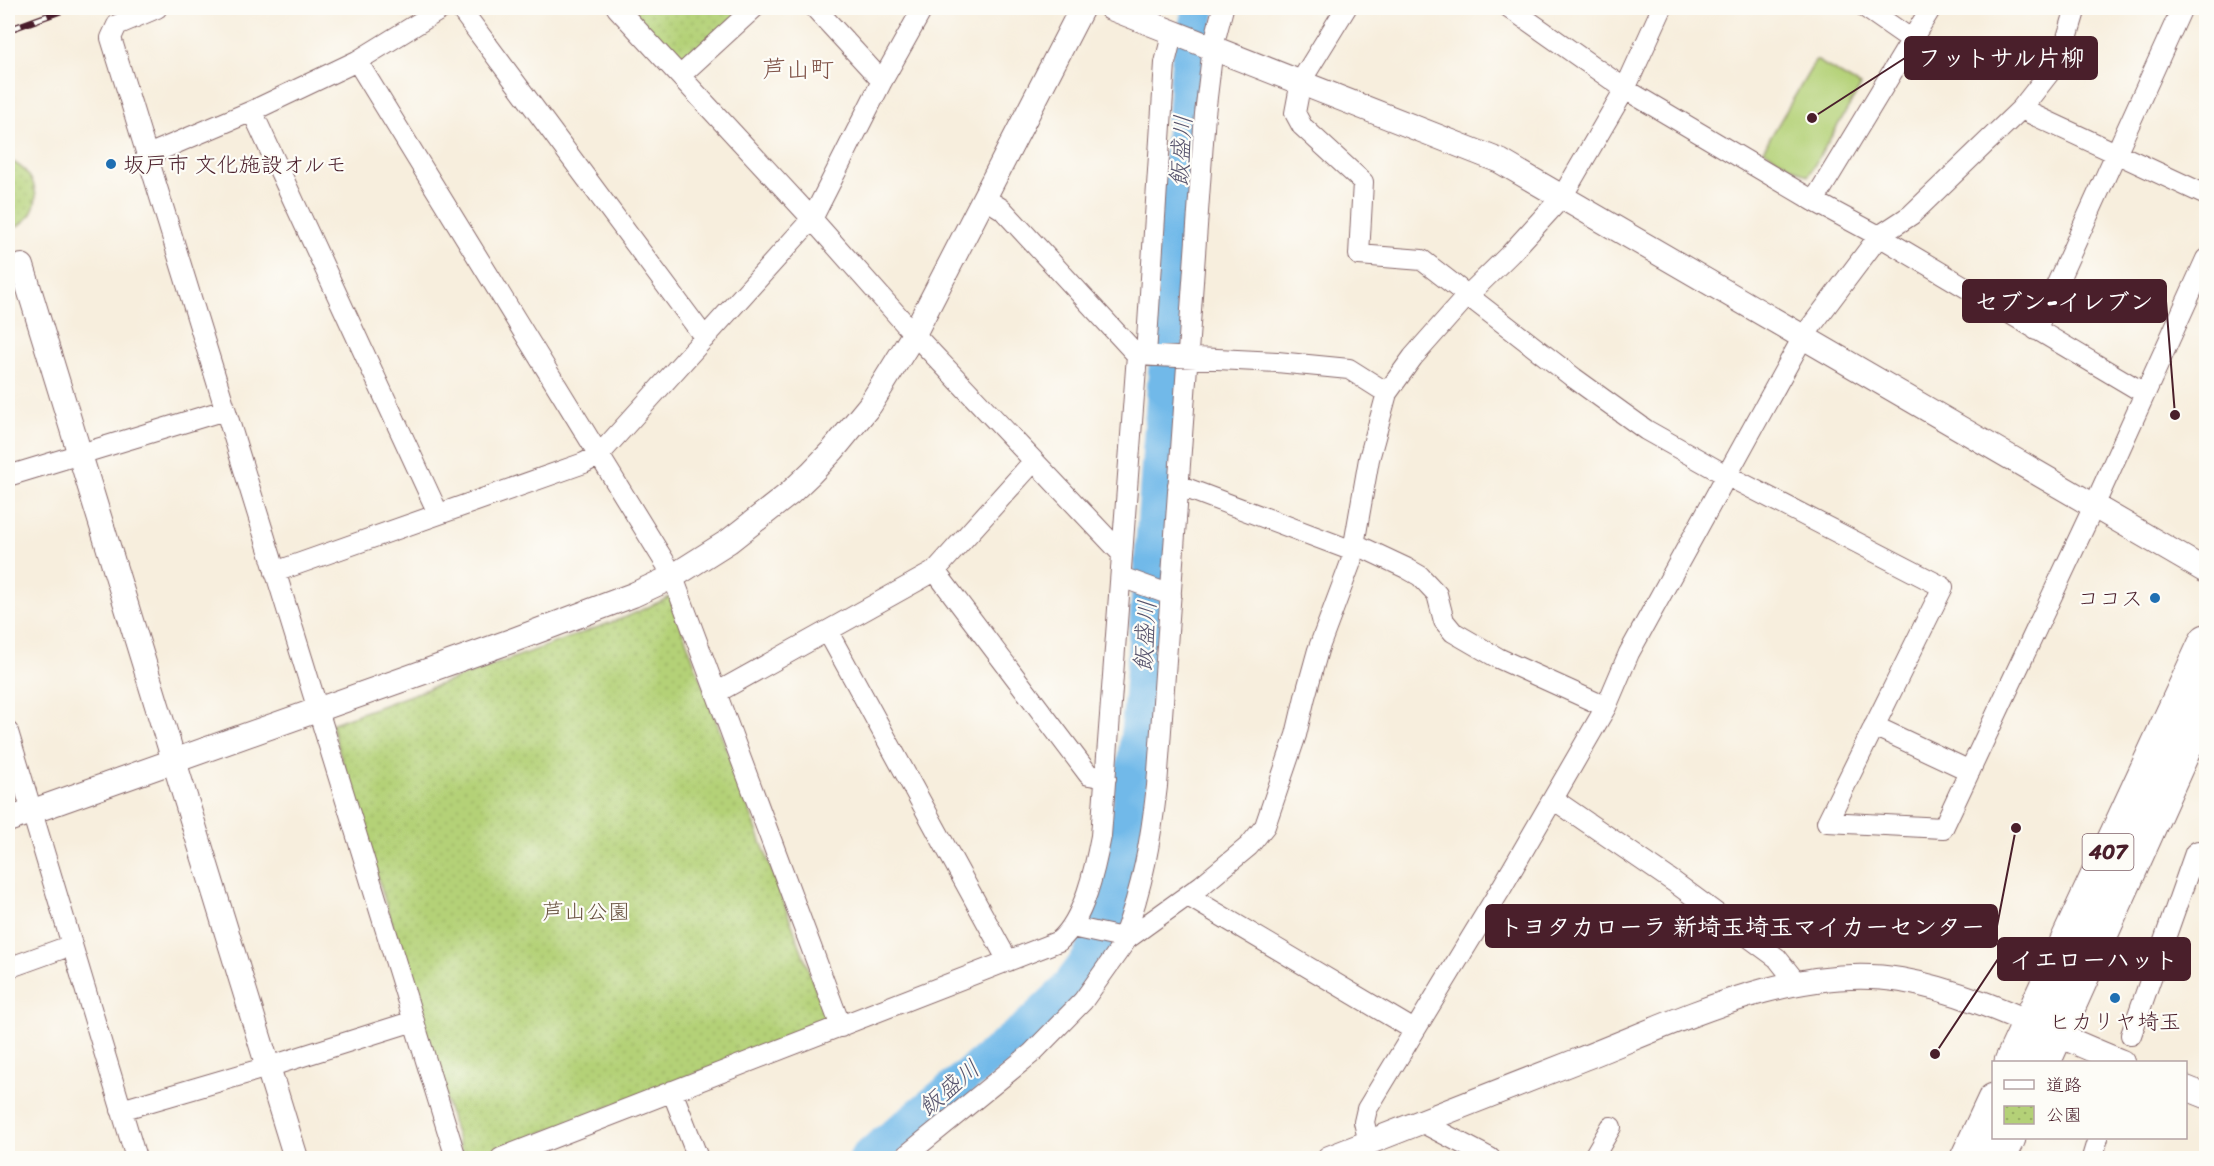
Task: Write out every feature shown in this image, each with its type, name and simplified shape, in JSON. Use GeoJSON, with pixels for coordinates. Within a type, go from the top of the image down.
{"type":"FeatureCollection","features":[{"type":"Feature","properties":{"kind":"highway","name":"407"},"geometry":{"type":"LineString","coordinates":[[2043,1040],[2206,641]]}},
{"type":"Feature","properties":{"kind":"highway","name":"407"},"geometry":{"type":"LineString","coordinates":[[2012,1061],[2043,1040],[2206,701]]}},
{"type":"Feature","properties":{"kind":"highway"},"geometry":{"type":"LineString","coordinates":[[1967,1158],[1992,1104]]}},
{"type":"Feature","properties":{"kind":"highway"},"geometry":{"type":"LineString","coordinates":[[1999,1158],[2008,1139]]}},
{"type":"Feature","properties":{"kind":"street"},"geometry":{"type":"LineString","coordinates":[[157,8],[117,25],[111,38],[456,1158]]}},
{"type":"Feature","properties":{"kind":"street"},"geometry":{"type":"LineString","coordinates":[[148,155],[252,111],[357,61],[443,8]]}},
{"type":"Feature","properties":{"kind":"street"},"geometry":{"type":"LineString","coordinates":[[460,8],[705,338]]}},
{"type":"Feature","properties":{"kind":"street"},"geometry":{"type":"LineString","coordinates":[[617,8],[812,219],[914,334],[1122,554]]}},
{"type":"Feature","properties":{"kind":"street"},"geometry":{"type":"LineString","coordinates":[[680,76],[753,8]]}},
{"type":"Feature","properties":{"kind":"street"},"geometry":{"type":"LineString","coordinates":[[815,8],[882,81]]}},
{"type":"Feature","properties":{"kind":"street"},"geometry":{"type":"LineString","coordinates":[[275,572],[584,463],[599,455],[812,219],[882,81],[923,8]]}},
{"type":"Feature","properties":{"kind":"street"},"geometry":{"type":"LineString","coordinates":[[8,820],[594,610],[672,577],[729,541],[811,473],[870,405],[914,334],[1082,8]]}},
{"type":"Feature","properties":{"kind":"street"},"geometry":{"type":"LineString","coordinates":[[1111,8],[1500,161],[2206,571]]}},
{"type":"Feature","properties":{"kind":"street"},"geometry":{"type":"LineString","coordinates":[[903,1158],[1032,1053],[1083,1001],[1123,937],[1135,909],[1146,866],[1152,829],[1178,485],[1185,357],[1210,46],[1222,8]]}},
{"type":"Feature","properties":{"kind":"street"},"geometry":{"type":"LineString","coordinates":[[1346,8],[1300,81],[1295,113],[1302,126],[1363,182],[1359,255],[1422,260],[1574,378],[1646,430],[1726,475],[1943,586],[1827,822],[1943,828],[2094,506],[2206,259]]}},
{"type":"Feature","properties":{"kind":"street"},"geometry":{"type":"LineString","coordinates":[[1510,8],[1625,89],[2144,393]]}},
{"type":"Feature","properties":{"kind":"street"},"geometry":{"type":"LineString","coordinates":[[1072,927],[1123,937],[1188,896],[1249,846],[1264,826],[1296,735],[1318,650],[1354,547],[1369,459],[1387,393],[1413,357],[1467,296],[1562,197],[1625,89],[1662,8]]}},
{"type":"Feature","properties":{"kind":"street"},"geometry":{"type":"LineString","coordinates":[[1866,8],[1912,40]]}},
{"type":"Feature","properties":{"kind":"street"},"geometry":{"type":"LineString","coordinates":[[1814,201],[1931,8]]}},
{"type":"Feature","properties":{"kind":"street"},"geometry":{"type":"LineString","coordinates":[[1369,1143],[1364,1122],[1367,1109],[1502,887],[1606,707],[1629,653],[1803,337],[1879,236],[1911,215],[2021,109],[2061,58],[2076,8]]}},
{"type":"Feature","properties":{"kind":"street"},"geometry":{"type":"LineString","coordinates":[[2036,330],[2182,8]]}},
{"type":"Feature","properties":{"kind":"street"},"geometry":{"type":"LineString","coordinates":[[501,1158],[1059,941],[1072,927],[1093,878],[1101,837],[1127,580],[1122,554],[1144,355],[1166,63],[1175,32]]}},
{"type":"Feature","properties":{"kind":"street"},"geometry":{"type":"LineString","coordinates":[[357,61],[672,577],[841,1027]]}},
{"type":"Feature","properties":{"kind":"street"},"geometry":{"type":"LineString","coordinates":[[2021,109],[2206,195]]}},
{"type":"Feature","properties":{"kind":"street"},"geometry":{"type":"LineString","coordinates":[[252,111],[438,513]]}},
{"type":"Feature","properties":{"kind":"street"},"geometry":{"type":"LineString","coordinates":[[984,198],[1002,209],[1144,355],[1349,369],[1387,393]]}},
{"type":"Feature","properties":{"kind":"street"},"geometry":{"type":"LineString","coordinates":[[22,266],[296,1158]]}},
{"type":"Feature","properties":{"kind":"street"},"geometry":{"type":"LineString","coordinates":[[8,477],[225,410]]}},
{"type":"Feature","properties":{"kind":"street"},"geometry":{"type":"LineString","coordinates":[[716,693],[935,571],[1033,462]]}},
{"type":"Feature","properties":{"kind":"street"},"geometry":{"type":"LineString","coordinates":[[1178,485],[1354,547],[1406,568],[1420,576],[1437,594],[1444,621],[1453,632],[1498,658],[1606,707]]}},
{"type":"Feature","properties":{"kind":"street"},"geometry":{"type":"LineString","coordinates":[[935,571],[1089,775],[1106,778]]}},
{"type":"Feature","properties":{"kind":"street"},"geometry":{"type":"LineString","coordinates":[[1127,580],[1168,594]]}},
{"type":"Feature","properties":{"kind":"street"},"geometry":{"type":"LineString","coordinates":[[828,632],[1008,961]]}},
{"type":"Feature","properties":{"kind":"street"},"geometry":{"type":"LineString","coordinates":[[1874,726],[1970,771]]}},
{"type":"Feature","properties":{"kind":"street"},"geometry":{"type":"LineString","coordinates":[[8,732],[136,1158]]}},
{"type":"Feature","properties":{"kind":"street"},"geometry":{"type":"LineString","coordinates":[[1553,800],[1674,882],[1778,958],[1796,982]]}},
{"type":"Feature","properties":{"kind":"street"},"geometry":{"type":"LineString","coordinates":[[2131,1035],[2195,853],[2198,851],[2206,854]]}},
{"type":"Feature","properties":{"kind":"street"},"geometry":{"type":"LineString","coordinates":[[1188,896],[1414,1030]]}},
{"type":"Feature","properties":{"kind":"street"},"geometry":{"type":"LineString","coordinates":[[8,968],[72,945]]}},
{"type":"Feature","properties":{"kind":"street"},"geometry":{"type":"LineString","coordinates":[[1329,1158],[1713,1007],[1796,982],[1830,977],[1855,976],[1900,980],[1946,991],[2043,1040],[2118,1061]]}},
{"type":"Feature","properties":{"kind":"street"},"geometry":{"type":"LineString","coordinates":[[121,1110],[414,1021]]}},
{"type":"Feature","properties":{"kind":"street"},"geometry":{"type":"LineString","coordinates":[[2187,1088],[2206,1096]]}},
{"type":"Feature","properties":{"kind":"street"},"geometry":{"type":"LineString","coordinates":[[672,1092],[698,1158]]}},
{"type":"Feature","properties":{"kind":"street"},"geometry":{"type":"LineString","coordinates":[[1421,1122],[1490,1158]]}},
{"type":"Feature","properties":{"kind":"street"},"geometry":{"type":"LineString","coordinates":[[1593,1158],[1611,1127]]}},
{"type":"Feature","properties":{"kind":"street"},"geometry":{"type":"LineString","coordinates":[[926,1158],[930,1137]]}},
{"type":"Feature","properties":{"kind":"street"},"geometry":{"type":"LineString","coordinates":[[2092,1158],[2097,1139]]}},
{"type":"Feature","properties":{"kind":"green space"},"geometry":{"type":"Polygon","coordinates":[[[628,8],[749,8],[690,62],[678,63],[628,8]]]}},
{"type":"Feature","properties":{"kind":"green space"},"geometry":{"type":"Polygon","coordinates":[[[1816,60],[1861,86],[1808,176],[1763,150],[1816,60]]]}},
{"type":"Feature","properties":{"kind":"green space"},"geometry":{"type":"Polygon","coordinates":[[[8,160],[20,166],[28,175],[34,185],[36,196],[29,216],[21,224],[8,230],[8,160]]]}},
{"type":"Feature","properties":{"kind":"green space","name":"芦山公園"},"geometry":{"type":"Polygon","coordinates":[[[670,597],[826,1016],[823,1024],[476,1158],[463,1157],[331,724],[626,617],[670,597]]]}},
{"type":"Feature","properties":{"kind":"waterway","name":"飯盛川"},"geometry":{"type":"LineString","coordinates":[[866,1158],[1027,1027],[1065,991],[1088,960],[1114,907],[1122,869],[1140,709],[1188,63],[1199,8]]}},
{"type":"Feature","properties":{"kind":"railway"},"geometry":{"type":"LineString","coordinates":[[8,30],[69,8]]}},
{"type":"Feature","properties":{"kind":"place","name":"フットサル片柳"},"geometry":{"type":"Point","coordinates":[1812,118]}},
{"type":"Feature","properties":{"kind":"place","name":"坂戸市 文化施設オルモ"},"geometry":{"type":"Point","coordinates":[111,164]}},
{"type":"Feature","properties":{"kind":"place","name":"セブン-イレブン"},"geometry":{"type":"Point","coordinates":[2175,415]}},
{"type":"Feature","properties":{"kind":"place","name":"ココス"},"geometry":{"type":"Point","coordinates":[2155,598]}},
{"type":"Feature","properties":{"kind":"place","name":"トヨタカローラ 新埼玉埼玉マイカーセンター"},"geometry":{"type":"Point","coordinates":[2016,828]}},
{"type":"Feature","properties":{"kind":"place","name":"ヒカリヤ埼玉"},"geometry":{"type":"Point","coordinates":[2115,998]}},
{"type":"Feature","properties":{"kind":"place","name":"イエローハット"},"geometry":{"type":"Point","coordinates":[1935,1054]}},
{"type":"Feature","properties":{"kind":"district","name":"芦山町"},"geometry":{"type":"Point","coordinates":[798,69]}}]}
